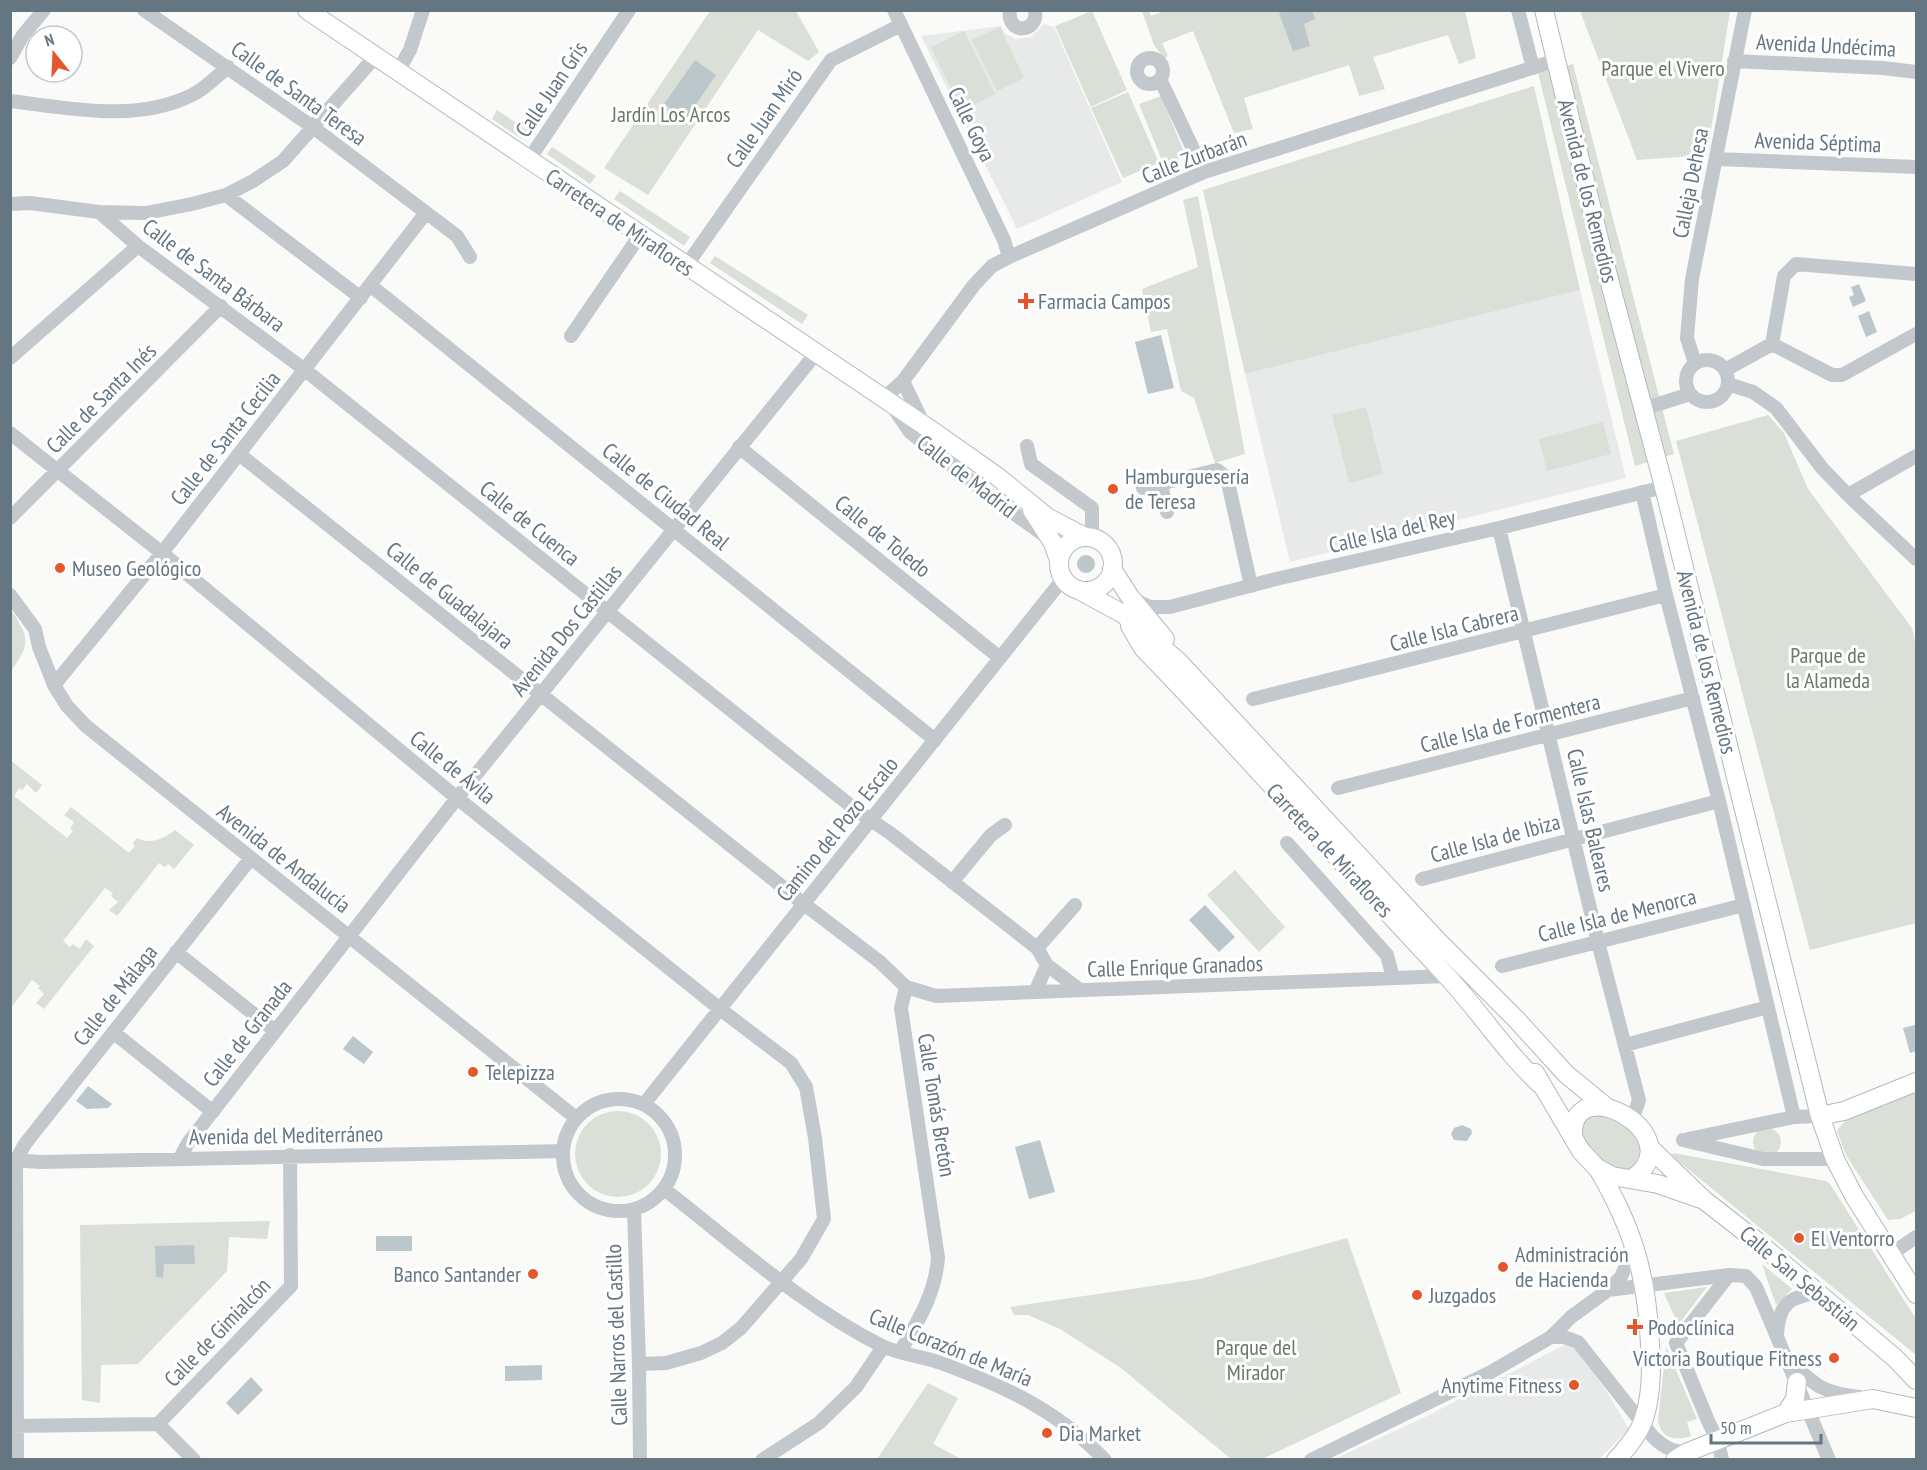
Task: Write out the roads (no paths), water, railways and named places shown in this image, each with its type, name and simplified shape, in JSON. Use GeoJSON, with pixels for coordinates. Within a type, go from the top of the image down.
{"type":"FeatureCollection","features":[{"type":"Feature","properties":{"kind":"main road","name":"Carretera de Miraflores"},"geometry":{"type":"LineString","coordinates":[[307,10],[371,63],[398,71],[528,161],[929,429]]}},
{"type":"Feature","properties":{"kind":"main road","name":"Avenida de los Remedios"},"geometry":{"type":"LineString","coordinates":[[1544,10],[1605,264],[1664,486],[1820,1116],[1835,1159],[1854,1196],[1917,1294]]}},
{"type":"Feature","properties":{"kind":"main road","name":"Calle de Madrid"},"geometry":{"type":"LineString","coordinates":[[929,429],[998,477],[1047,517],[1088,537]]}},
{"type":"Feature","properties":{"kind":"main road","name":"Calle de Madrid"},"geometry":{"type":"LineString","coordinates":[[1029,503],[1056,551]]}},
{"type":"Feature","properties":{"kind":"main road"},"geometry":{"type":"LineString","coordinates":[[1088,537],[1100,541],[1110,553],[1112,569],[1110,577],[1097,589],[1079,590],[1063,579],[1056,551],[1061,553],[1071,542],[1088,537]]}},
{"type":"Feature","properties":{"kind":"main road","name":"Carretera de Miraflores"},"geometry":{"type":"LineString","coordinates":[[1112,569],[1130,597],[1161,634],[1178,661]]}},
{"type":"Feature","properties":{"kind":"main road","name":"Carretera de Miraflores"},"geometry":{"type":"LineString","coordinates":[[1079,590],[1123,614],[1178,661],[1437,940],[1515,1018],[1566,1074],[1605,1106]]}},
{"type":"Feature","properties":{"kind":"main road","name":"Carretera de Miraflores"},"geometry":{"type":"LineString","coordinates":[[1123,614],[1143,648],[1447,976],[1521,1066],[1540,1083]]}},
{"type":"Feature","properties":{"kind":"main road","name":"Carretera de Miraflores"},"geometry":{"type":"LineString","coordinates":[[1437,940],[1513,1034],[1573,1136]]}},
{"type":"Feature","properties":{"kind":"main road"},"geometry":{"type":"LineString","coordinates":[[1820,1116],[1844,1111],[1917,1082]]}},
{"type":"Feature","properties":{"kind":"main road"},"geometry":{"type":"LineString","coordinates":[[1597,1168],[1612,1176],[1632,1179],[1643,1171],[1649,1160],[1649,1147],[1644,1135],[1632,1121],[1618,1111],[1605,1106],[1593,1107],[1580,1112],[1574,1118],[1573,1136],[1614,1196],[1631,1237],[1645,1284],[1652,1370],[1642,1424],[1634,1440],[1616,1460]]}},
{"type":"Feature","properties":{"kind":"main road","name":"Calle San Sebastián"},"geometry":{"type":"LineString","coordinates":[[1649,1147],[1704,1200],[1754,1239],[1895,1358],[1917,1380]]}},
{"type":"Feature","properties":{"kind":"main road","name":"Calle San Sebastián"},"geometry":{"type":"LineString","coordinates":[[1632,1179],[1658,1184],[1704,1200]]}},
{"type":"Feature","properties":{"kind":"main road","name":"Calle San Sebastián"},"geometry":{"type":"LineString","coordinates":[[1895,1358],[1917,1365]]}},
{"type":"Feature","properties":{"kind":"main road"},"geometry":{"type":"LineString","coordinates":[[1786,1413],[1796,1399],[1797,1382]]}},
{"type":"Feature","properties":{"kind":"main road"},"geometry":{"type":"LineString","coordinates":[[1682,1456],[1786,1413],[1905,1397],[1917,1393]]}},
{"type":"Feature","properties":{"kind":"main road"},"geometry":{"type":"LineString","coordinates":[[1876,1400],[1917,1408]]}},
{"type":"Feature","properties":{"kind":"street"},"geometry":{"type":"LineString","coordinates":[[10,58],[16,33],[44,10]]}},
{"type":"Feature","properties":{"kind":"street","name":"Calle de Santa Teresa"},"geometry":{"type":"LineString","coordinates":[[144,10],[314,128],[457,236],[470,257]]}},
{"type":"Feature","properties":{"kind":"street"},"geometry":{"type":"LineString","coordinates":[[398,71],[410,50],[423,10]]}},
{"type":"Feature","properties":{"kind":"street","name":"Calle Juan Gris"},"geometry":{"type":"LineString","coordinates":[[528,161],[629,10]]}},
{"type":"Feature","properties":{"kind":"street","name":"Calle Goya"},"geometry":{"type":"LineString","coordinates":[[894,10],[1010,256]]}},
{"type":"Feature","properties":{"kind":"street"},"geometry":{"type":"LineString","coordinates":[[1010,10],[1009,16],[1012,24],[1024,28],[1035,21],[1035,10]]}},
{"type":"Feature","properties":{"kind":"street"},"geometry":{"type":"LineString","coordinates":[[1518,10],[1533,68]]}},
{"type":"Feature","properties":{"kind":"street","name":"Calleja Dehesa"},"geometry":{"type":"LineString","coordinates":[[1695,363],[1687,338],[1692,279],[1745,10]]}},
{"type":"Feature","properties":{"kind":"street","name":"Calle Juan Miró"},"geometry":{"type":"LineString","coordinates":[[686,266],[831,60],[901,25]]}},
{"type":"Feature","properties":{"kind":"street","name":"Calle Zurbarán"},"geometry":{"type":"LineString","coordinates":[[887,400],[974,285],[992,266],[1010,256],[1204,172],[1380,114],[1557,60]]}},
{"type":"Feature","properties":{"kind":"street","name":"Avenida Undécima"},"geometry":{"type":"LineString","coordinates":[[1734,61],[1883,68],[1917,72]]}},
{"type":"Feature","properties":{"kind":"street"},"geometry":{"type":"LineString","coordinates":[[10,204],[30,203],[99,212],[146,213],[226,195],[283,161],[371,63]]}},
{"type":"Feature","properties":{"kind":"street"},"geometry":{"type":"LineString","coordinates":[[10,101],[97,111],[151,109],[193,95],[228,67]]}},
{"type":"Feature","properties":{"kind":"street"},"geometry":{"type":"LineString","coordinates":[[1160,79],[1204,172]]}},
{"type":"Feature","properties":{"kind":"street","name":"Avenida Séptima"},"geometry":{"type":"LineString","coordinates":[[1717,159],[1917,167]]}},
{"type":"Feature","properties":{"kind":"street"},"geometry":{"type":"LineString","coordinates":[[226,195],[361,298]]}},
{"type":"Feature","properties":{"kind":"street","name":"Calle de Santa Bárbara"},"geometry":{"type":"LineString","coordinates":[[99,212],[138,246],[305,370]]}},
{"type":"Feature","properties":{"kind":"street","name":"Calle de Santa Cecilia"},"geometry":{"type":"LineString","coordinates":[[54,685],[162,553],[425,214]]}},
{"type":"Feature","properties":{"kind":"street"},"geometry":{"type":"LineString","coordinates":[[571,336],[639,235]]}},
{"type":"Feature","properties":{"kind":"street"},"geometry":{"type":"LineString","coordinates":[[10,358],[138,246]]}},
{"type":"Feature","properties":{"kind":"street"},"geometry":{"type":"LineString","coordinates":[[1772,344],[1784,276],[1796,264],[1917,274]]}},
{"type":"Feature","properties":{"kind":"street","name":"Calle de Ciudad Real"},"geometry":{"type":"LineString","coordinates":[[370,285],[935,740]]}},
{"type":"Feature","properties":{"kind":"street","name":"Calle de Santa Inés"},"geometry":{"type":"LineString","coordinates":[[10,518],[221,306]]}},
{"type":"Feature","properties":{"kind":"street"},"geometry":{"type":"LineString","coordinates":[[1772,344],[1832,375],[1842,375],[1917,334]]}},
{"type":"Feature","properties":{"kind":"street"},"geometry":{"type":"LineString","coordinates":[[1725,370],[1772,344]]}},
{"type":"Feature","properties":{"kind":"street","name":"Avenida Dos Castillas"},"geometry":{"type":"LineString","coordinates":[[349,936],[457,798],[817,352]]}},
{"type":"Feature","properties":{"kind":"street"},"geometry":{"type":"LineString","coordinates":[[1711,360],[1725,370],[1728,384],[1724,393],[1716,400],[1707,402],[1697,400],[1690,394],[1685,383],[1687,372],[1695,363],[1711,360]]}},
{"type":"Feature","properties":{"kind":"street","name":"Calle de Cuenca"},"geometry":{"type":"LineString","coordinates":[[305,370],[871,820],[1037,948]]}},
{"type":"Feature","properties":{"kind":"street"},"geometry":{"type":"LineString","coordinates":[[903,381],[929,429]]}},
{"type":"Feature","properties":{"kind":"street"},"geometry":{"type":"LineString","coordinates":[[1728,384],[1753,392],[1776,408],[1822,468],[1917,559]]}},
{"type":"Feature","properties":{"kind":"street"},"geometry":{"type":"LineString","coordinates":[[1643,409],[1690,394]]}},
{"type":"Feature","properties":{"kind":"street","name":"Calle de Madrid"},"geometry":{"type":"LineString","coordinates":[[887,400],[910,432],[1056,551]]}},
{"type":"Feature","properties":{"kind":"street","name":"Calle de Ávila"},"geometry":{"type":"LineString","coordinates":[[10,433],[162,553],[457,798],[720,1009],[791,1063],[806,1087],[815,1138],[824,1219],[801,1259],[741,1328],[722,1343],[701,1353],[666,1363],[639,1364]]}},
{"type":"Feature","properties":{"kind":"street"},"geometry":{"type":"LineString","coordinates":[[1027,446],[1031,464],[1092,508],[1088,537]]}},
{"type":"Feature","properties":{"kind":"street","name":"Calle de Toledo"},"geometry":{"type":"LineString","coordinates":[[739,447],[1000,658]]}},
{"type":"Feature","properties":{"kind":"street","name":"Calle de Guadalajara"},"geometry":{"type":"LineString","coordinates":[[239,454],[804,904]]}},
{"type":"Feature","properties":{"kind":"street"},"geometry":{"type":"LineString","coordinates":[[1848,495],[1917,456]]}},
{"type":"Feature","properties":{"kind":"street"},"geometry":{"type":"LineString","coordinates":[[1143,488],[1217,471],[1224,474],[1227,478],[1251,586]]}},
{"type":"Feature","properties":{"kind":"street"},"geometry":{"type":"LineString","coordinates":[[1161,484],[1167,512]]}},
{"type":"Feature","properties":{"kind":"street","name":"Calle Isla del Rey"},"geometry":{"type":"LineString","coordinates":[[1130,597],[1150,607],[1170,607],[1664,486]]}},
{"type":"Feature","properties":{"kind":"street","name":"Avenida de los Remedios"},"geometry":{"type":"LineString","coordinates":[[1642,492],[1794,1117]]}},
{"type":"Feature","properties":{"kind":"street","name":"Calle Islas Baleares"},"geometry":{"type":"LineString","coordinates":[[1499,528],[1638,1100],[1632,1121]]}},
{"type":"Feature","properties":{"kind":"street","name":"Camino del Pozo Escalo"},"geometry":{"type":"LineString","coordinates":[[644,1104],[1063,579]]}},
{"type":"Feature","properties":{"kind":"street","name":"Avenida de Andalucía"},"geometry":{"type":"LineString","coordinates":[[10,595],[34,629],[54,685],[67,706],[86,726],[576,1118]]}},
{"type":"Feature","properties":{"kind":"street","name":"Calle Isla Cabrera"},"geometry":{"type":"LineString","coordinates":[[1253,699],[1666,596]]}},
{"type":"Feature","properties":{"kind":"street","name":"Calle Isla de Formentera"},"geometry":{"type":"LineString","coordinates":[[1338,788],[1692,698]]}},
{"type":"Feature","properties":{"kind":"street","name":"Calle Isla de Ibiza"},"geometry":{"type":"LineString","coordinates":[[1422,879],[1719,801]]}},
{"type":"Feature","properties":{"kind":"street"},"geometry":{"type":"LineString","coordinates":[[952,882],[991,834],[1005,825]]}},
{"type":"Feature","properties":{"kind":"street"},"geometry":{"type":"LineString","coordinates":[[1287,843],[1387,955],[1394,978]]}},
{"type":"Feature","properties":{"kind":"street","name":"Calle de Málaga"},"geometry":{"type":"LineString","coordinates":[[13,1160],[251,858]]}},
{"type":"Feature","properties":{"kind":"street"},"geometry":{"type":"LineString","coordinates":[[804,904],[880,962],[906,987]]}},
{"type":"Feature","properties":{"kind":"street"},"geometry":{"type":"LineString","coordinates":[[1075,905],[1037,948],[1047,965],[1080,990]]}},
{"type":"Feature","properties":{"kind":"street","name":"Calle Isla de Menorca"},"geometry":{"type":"LineString","coordinates":[[1502,966],[1744,905]]}},
{"type":"Feature","properties":{"kind":"street","name":"Calle de Granada"},"geometry":{"type":"LineString","coordinates":[[180,1158],[188,1143],[349,936]]}},
{"type":"Feature","properties":{"kind":"street"},"geometry":{"type":"LineString","coordinates":[[176,952],[275,1031]]}},
{"type":"Feature","properties":{"kind":"street"},"geometry":{"type":"LineString","coordinates":[[1035,992],[1047,965]]}},
{"type":"Feature","properties":{"kind":"street","name":"Calle Enrique Granados"},"geometry":{"type":"LineString","coordinates":[[906,987],[936,996],[1447,976]]}},
{"type":"Feature","properties":{"kind":"street","name":"Calle Tomás Bretón"},"geometry":{"type":"LineString","coordinates":[[900,1352],[932,1292],[938,1258],[901,1008],[906,987]]}},
{"type":"Feature","properties":{"kind":"street"},"geometry":{"type":"LineString","coordinates":[[1625,1045],[1768,1007]]}},
{"type":"Feature","properties":{"kind":"street"},"geometry":{"type":"LineString","coordinates":[[112,1032],[213,1112]]}},
{"type":"Feature","properties":{"kind":"street"},"geometry":{"type":"LineString","coordinates":[[623,1099],[644,1104],[654,1110],[668,1127],[675,1148],[674,1170],[664,1189],[645,1205],[615,1211],[598,1207],[581,1196],[565,1171],[563,1151],[567,1133],[576,1118],[602,1101],[623,1099]]}},
{"type":"Feature","properties":{"kind":"street"},"geometry":{"type":"LineString","coordinates":[[1820,1116],[1794,1117],[1683,1140],[1764,1160],[1835,1159]]}},
{"type":"Feature","properties":{"kind":"street"},"geometry":{"type":"LineString","coordinates":[[1744,1127],[1739,1134],[1739,1142],[1741,1150],[1748,1156]]}},
{"type":"Feature","properties":{"kind":"street","name":"Avenida del Mediterráneo"},"geometry":{"type":"LineString","coordinates":[[13,1160],[41,1162],[563,1151]]}},
{"type":"Feature","properties":{"kind":"street","name":"Calle de Gimialcón"},"geometry":{"type":"LineString","coordinates":[[158,1424],[291,1286],[290,1155]]}},
{"type":"Feature","properties":{"kind":"street"},"geometry":{"type":"LineString","coordinates":[[13,1160],[14,1426],[17,1460]]}},
{"type":"Feature","properties":{"kind":"street","name":"Calle Corazón de María"},"geometry":{"type":"LineString","coordinates":[[664,1189],[781,1283],[830,1316],[883,1347],[930,1359],[979,1377],[1036,1404],[1082,1435],[1106,1460]]}},
{"type":"Feature","properties":{"kind":"street","name":"Calle Narros del Castillo"},"geometry":{"type":"LineString","coordinates":[[633,1209],[640,1460]]}},
{"type":"Feature","properties":{"kind":"street"},"geometry":{"type":"LineString","coordinates":[[1311,1460],[1491,1372],[1551,1337],[1621,1277],[1629,1259],[1631,1237]]}},
{"type":"Feature","properties":{"kind":"street"},"geometry":{"type":"LineString","coordinates":[[1891,1254],[1917,1238]]}},
{"type":"Feature","properties":{"kind":"street"},"geometry":{"type":"LineString","coordinates":[[1608,1290],[1729,1275],[1746,1276],[1756,1287],[1829,1460]]}},
{"type":"Feature","properties":{"kind":"street"},"geometry":{"type":"LineString","coordinates":[[1722,1460],[1718,1441],[1676,1343],[1729,1275]]}},
{"type":"Feature","properties":{"kind":"street"},"geometry":{"type":"LineString","coordinates":[[1777,1335],[1778,1319],[1782,1309],[1803,1295],[1818,1293]]}},
{"type":"Feature","properties":{"kind":"street"},"geometry":{"type":"LineString","coordinates":[[1570,1319],[1578,1342],[1642,1424],[1663,1447],[1682,1456]]}},
{"type":"Feature","properties":{"kind":"street"},"geometry":{"type":"LineString","coordinates":[[1551,1337],[1564,1337],[1578,1342]]}},
{"type":"Feature","properties":{"kind":"street"},"geometry":{"type":"LineString","coordinates":[[762,1460],[819,1423],[856,1387],[883,1347]]}},
{"type":"Feature","properties":{"kind":"street"},"geometry":{"type":"LineString","coordinates":[[1786,1356],[1812,1383],[1836,1394],[1876,1400]]}},
{"type":"Feature","properties":{"kind":"street"},"geometry":{"type":"LineString","coordinates":[[14,1426],[158,1424],[194,1460]]}},
{"type":"Feature","properties":{"kind":"place","name":"Farmacia Campos"},"geometry":{"type":"Point","coordinates":[1026,301]}},
{"type":"Feature","properties":{"kind":"place","name":"Hamburguesería de Teresa"},"geometry":{"type":"Point","coordinates":[1113,489]}},
{"type":"Feature","properties":{"kind":"place","name":"Museo Geológico"},"geometry":{"type":"Point","coordinates":[60,568]}},
{"type":"Feature","properties":{"kind":"place","name":"Telepizza"},"geometry":{"type":"Point","coordinates":[473,1072]}},
{"type":"Feature","properties":{"kind":"place","name":"El Ventorro"},"geometry":{"type":"Point","coordinates":[1799,1238]}},
{"type":"Feature","properties":{"kind":"place","name":"Administración de Hacienda"},"geometry":{"type":"Point","coordinates":[1503,1267]}},
{"type":"Feature","properties":{"kind":"place","name":"Banco Santander"},"geometry":{"type":"Point","coordinates":[533,1274]}},
{"type":"Feature","properties":{"kind":"place","name":"Juzgados"},"geometry":{"type":"Point","coordinates":[1417,1295]}},
{"type":"Feature","properties":{"kind":"place","name":"Podoclínica"},"geometry":{"type":"Point","coordinates":[1635,1327]}},
{"type":"Feature","properties":{"kind":"place","name":"Victoria Boutique Fitness"},"geometry":{"type":"Point","coordinates":[1834,1358]}},
{"type":"Feature","properties":{"kind":"place","name":"Anytime Fitness"},"geometry":{"type":"Point","coordinates":[1574,1385]}},
{"type":"Feature","properties":{"kind":"place","name":"Dia Market"},"geometry":{"type":"Point","coordinates":[1047,1433]}},
{"type":"Feature","properties":{"kind":"park label","name":"Parque el Vivero"},"geometry":{"type":"Point","coordinates":[1663,68]}},
{"type":"Feature","properties":{"kind":"park label","name":"Jardín Los Arcos"},"geometry":{"type":"Point","coordinates":[671,114]}},
{"type":"Feature","properties":{"kind":"park label","name":"Parque de la Alameda"},"geometry":{"type":"Point","coordinates":[1828,668]}},
{"type":"Feature","properties":{"kind":"park label","name":"Parque del Mirador"},"geometry":{"type":"Point","coordinates":[1256,1360]}}]}
